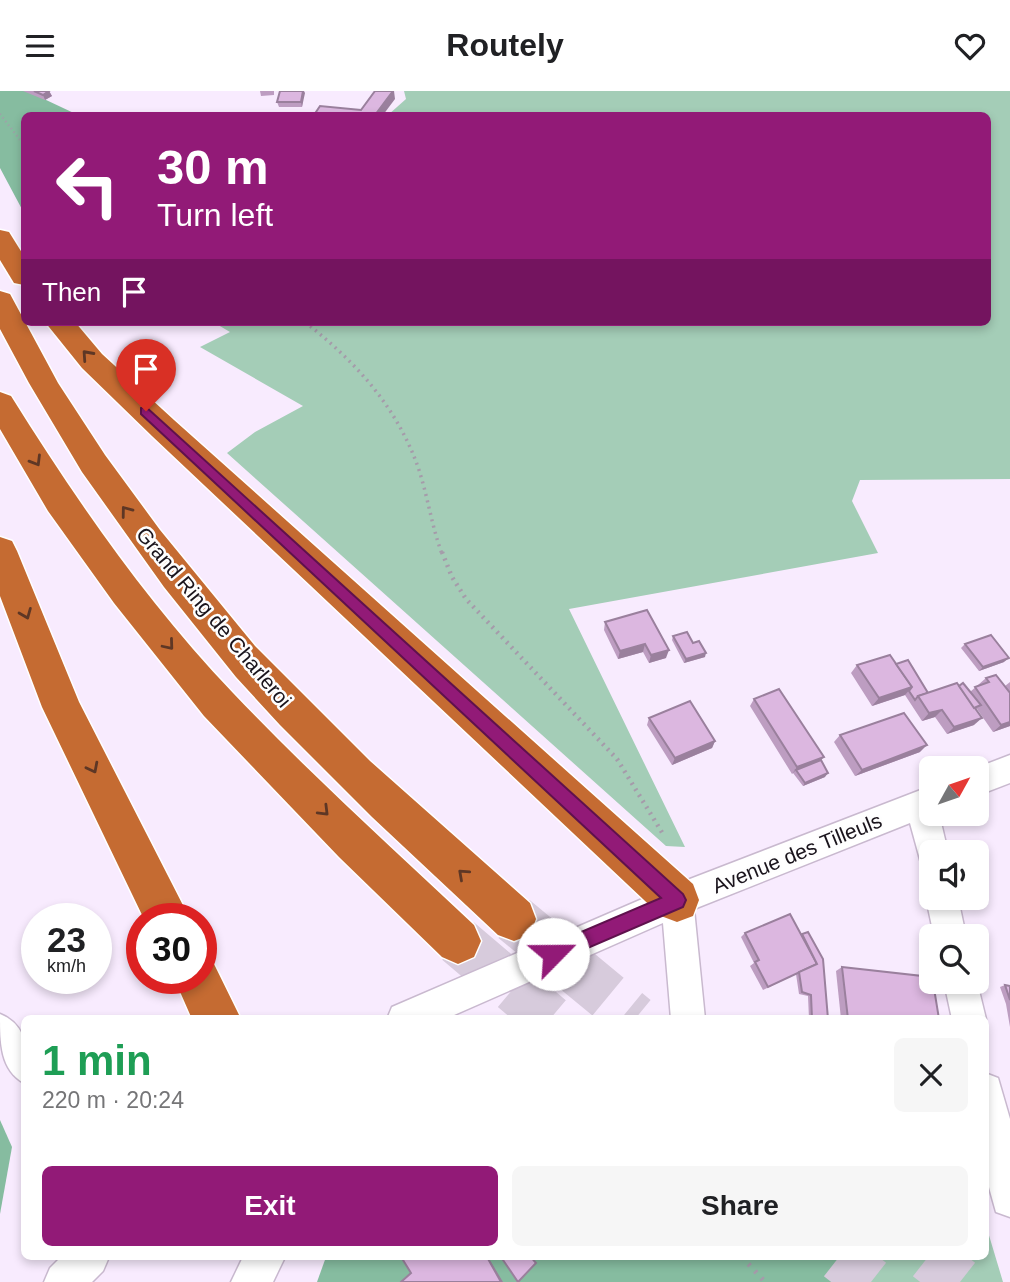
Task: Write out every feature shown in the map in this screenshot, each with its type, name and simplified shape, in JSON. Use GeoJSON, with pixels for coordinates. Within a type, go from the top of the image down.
{"type":"FeatureCollection","features":[{"type":"Feature","properties":{"kind":"highway"},"geometry":{"type":"LineString","coordinates":[[0,238],[21,272]]}},
{"type":"Feature","properties":{"kind":"highway","name":"Grand Ring de Charleroi"},"geometry":{"type":"LineString","coordinates":[[0,300],[26,356],[102,479],[170,570],[263,681],[400,817],[514,919]]}},
{"type":"Feature","properties":{"kind":"highway"},"geometry":{"type":"LineString","coordinates":[[62,326],[92,361],[163,428],[677,900]]}},
{"type":"Feature","properties":{"kind":"highway"},"geometry":{"type":"LineString","coordinates":[[0,403],[60,502],[127,593],[218,704],[354,842],[458,941]]}},
{"type":"Feature","properties":{"kind":"highway"},"geometry":{"type":"LineString","coordinates":[[0,551],[62,707],[160,903]]}},
{"type":"Feature","properties":{"kind":"highway"},"geometry":{"type":"LineString","coordinates":[[205,994],[215,1015]]}},
{"type":"Feature","properties":{"kind":"street"},"geometry":{"type":"LineString","coordinates":[[989,777],[1010,769]]}},
{"type":"Feature","properties":{"kind":"street","name":"Avenue des Tilleuls"},"geometry":{"type":"LineString","coordinates":[[413,1015],[677,900],[919,805]]}},
{"type":"Feature","properties":{"kind":"street"},"geometry":{"type":"LineString","coordinates":[[677,900],[688,1015]]}},
{"type":"Feature","properties":{"kind":"street"},"geometry":{"type":"LineString","coordinates":[[964,994],[968,1015]]}},
{"type":"Feature","properties":{"kind":"street"},"geometry":{"type":"LineString","coordinates":[[0,1031],[21,1061]]}},
{"type":"Feature","properties":{"kind":"street"},"geometry":{"type":"LineString","coordinates":[[989,1111],[1010,1198]]}},
{"type":"Feature","properties":{"kind":"street"},"geometry":{"type":"LineString","coordinates":[[64,1282],[86,1260]]}},
{"type":"Feature","properties":{"kind":"street"},"geometry":{"type":"LineString","coordinates":[[251,1282],[263,1260]]}},
{"type":"Feature","properties":{"kind":"path"},"geometry":{"type":"LineString","coordinates":[[0,114],[21,141]]}},
{"type":"Feature","properties":{"kind":"path"},"geometry":{"type":"LineString","coordinates":[[310,326],[342,349],[375,387],[401,427],[418,470],[437,544],[460,591],[499,636],[611,752],[640,793],[666,841]]}},
{"type":"Feature","properties":{"kind":"path"},"geometry":{"type":"LineString","coordinates":[[744,1260],[765,1282]]}},
{"type":"Feature","properties":{"kind":"green space"},"geometry":{"type":"Polygon","coordinates":[[[0,91],[27,91],[72,112],[21,112],[21,207],[0,168],[0,91]]]}},
{"type":"Feature","properties":{"kind":"green space"},"geometry":{"type":"Polygon","coordinates":[[[404,91],[1010,91],[1010,479],[860,480],[852,501],[878,553],[569,609],[685,847],[666,846],[227,453],[255,432],[303,406],[200,347],[230,332],[220,326],[991,326],[991,112],[391,112],[406,99],[404,91]]]}},
{"type":"Feature","properties":{"kind":"green space"},"geometry":{"type":"Polygon","coordinates":[[[0,1120],[12,1147],[0,1214],[0,1120]]]}},
{"type":"Feature","properties":{"kind":"green space"},"geometry":{"type":"Polygon","coordinates":[[[989,1235],[1003,1282],[868,1282],[844,1260],[989,1260],[989,1235]]]}},
{"type":"Feature","properties":{"kind":"green space"},"geometry":{"type":"Polygon","coordinates":[[[325,1260],[844,1260],[868,1282],[317,1282],[325,1260]]]}},
{"type":"Feature","properties":{"kind":"building"},"geometry":{"type":"Polygon","coordinates":[[[280,91],[303,91],[301,102],[277,102],[280,91]]]}},
{"type":"Feature","properties":{"kind":"building"},"geometry":{"type":"Polygon","coordinates":[[[375,91],[393,91],[377,112],[316,112],[320,106],[361,110],[375,91]]]}},
{"type":"Feature","properties":{"kind":"building"},"geometry":{"type":"Polygon","coordinates":[[[647,610],[669,650],[651,655],[645,644],[620,651],[605,622],[647,610]]]}},
{"type":"Feature","properties":{"kind":"building"},"geometry":{"type":"Polygon","coordinates":[[[687,632],[693,643],[699,641],[706,653],[686,659],[673,636],[687,632]]]}},
{"type":"Feature","properties":{"kind":"building"},"geometry":{"type":"Polygon","coordinates":[[[991,635],[1009,658],[983,667],[965,644],[991,635]]]}},
{"type":"Feature","properties":{"kind":"building"},"geometry":{"type":"Polygon","coordinates":[[[890,655],[912,687],[879,698],[857,665],[890,655]]]}},
{"type":"Feature","properties":{"kind":"building"},"geometry":{"type":"Polygon","coordinates":[[[908,660],[928,693],[915,700],[909,691],[912,687],[896,664],[908,660]]]}},
{"type":"Feature","properties":{"kind":"building"},"geometry":{"type":"Polygon","coordinates":[[[996,675],[1010,693],[1010,722],[1001,725],[975,687],[989,682],[986,678],[996,675]]]}},
{"type":"Feature","properties":{"kind":"building"},"geometry":{"type":"Polygon","coordinates":[[[957,683],[982,718],[954,727],[942,710],[929,713],[918,696],[957,683]]]}},
{"type":"Feature","properties":{"kind":"building"},"geometry":{"type":"Polygon","coordinates":[[[963,683],[981,705],[974,708],[959,686],[963,683]]]}},
{"type":"Feature","properties":{"kind":"building"},"geometry":{"type":"Polygon","coordinates":[[[779,689],[824,757],[797,767],[754,699],[779,689]]]}},
{"type":"Feature","properties":{"kind":"building"},"geometry":{"type":"Polygon","coordinates":[[[690,701],[715,741],[675,758],[649,718],[690,701]]]}},
{"type":"Feature","properties":{"kind":"building"},"geometry":{"type":"Polygon","coordinates":[[[904,713],[927,745],[862,770],[840,735],[904,713]]]}},
{"type":"Feature","properties":{"kind":"building"},"geometry":{"type":"Polygon","coordinates":[[[821,760],[828,773],[805,783],[796,770],[821,760]]]}},
{"type":"Feature","properties":{"kind":"building"},"geometry":{"type":"Polygon","coordinates":[[[790,914],[817,964],[768,987],[755,962],[759,960],[745,933],[790,914]]]}},
{"type":"Feature","properties":{"kind":"building"},"geometry":{"type":"Polygon","coordinates":[[[808,932],[823,959],[828,1015],[812,1015],[811,995],[802,992],[799,972],[817,964],[802,934],[808,932]]]}},
{"type":"Feature","properties":{"kind":"building"},"geometry":{"type":"Polygon","coordinates":[[[842,967],[919,976],[919,994],[935,994],[938,1015],[848,1015],[842,967]]]}},
{"type":"Feature","properties":{"kind":"building"},"geometry":{"type":"Polygon","coordinates":[[[1005,985],[1010,986],[1010,1000],[1005,985]]]}},
{"type":"Feature","properties":{"kind":"building"},"geometry":{"type":"Polygon","coordinates":[[[403,1260],[489,1260],[501,1282],[401,1282],[411,1273],[403,1260]]]}},
{"type":"Feature","properties":{"kind":"building"},"geometry":{"type":"Polygon","coordinates":[[[503,1260],[534,1260],[536,1263],[518,1282],[503,1260]]]}},
{"type":"Feature","properties":{"kind":"tunnel"},"geometry":{"type":"LineString","coordinates":[[514,919],[630,1015]]}},
{"type":"Feature","properties":{"kind":"tunnel"},"geometry":{"type":"LineString","coordinates":[[458,941],[545,1015]]}},
{"type":"Feature","properties":{"kind":"tunnel"},"geometry":{"type":"LineString","coordinates":[[843,1260],[871,1282]]}},
{"type":"Feature","properties":{"kind":"tunnel"},"geometry":{"type":"LineString","coordinates":[[932,1260],[960,1282]]}},
{"type":"Feature","properties":{"kind":"route"},"geometry":{"type":"LineString","coordinates":[[146,411],[677,900],[553,954]]}}]}
